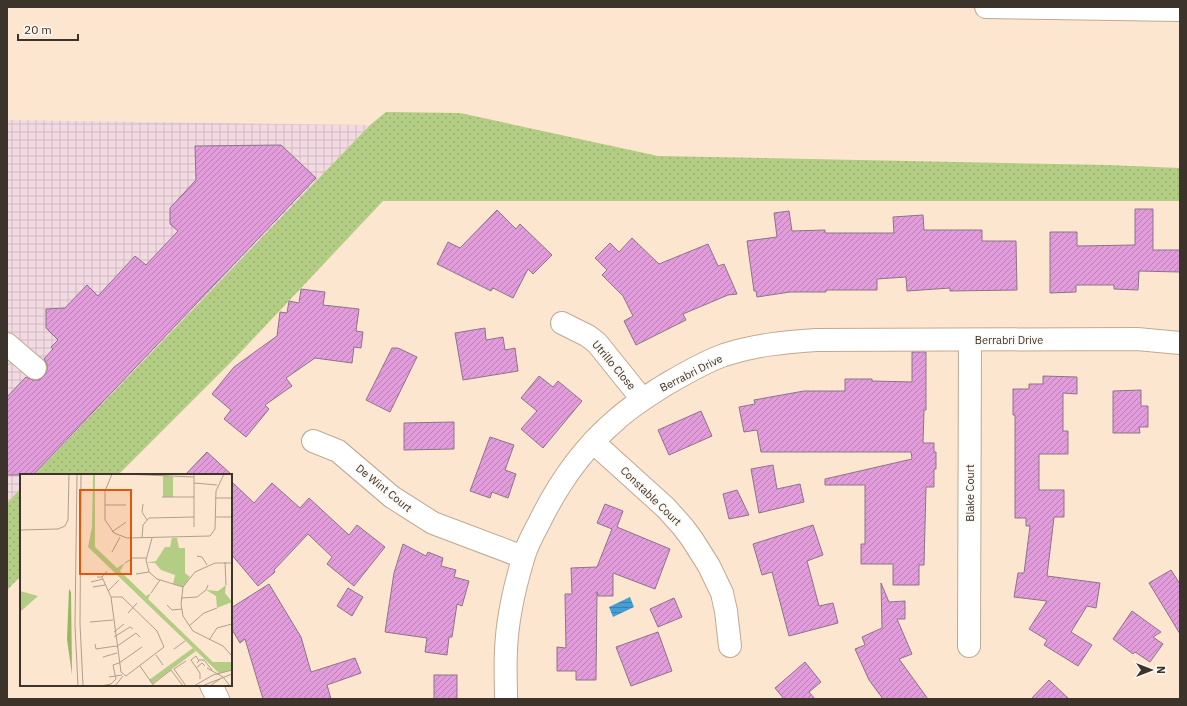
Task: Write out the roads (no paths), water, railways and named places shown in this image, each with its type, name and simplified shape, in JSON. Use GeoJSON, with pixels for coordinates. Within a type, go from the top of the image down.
{"type":"FeatureCollection","features":[{"type":"Feature","properties":{"kind":"main road"},"geometry":{"type":"LineString","coordinates":[[986,7],[1180,10]]}},
{"type":"Feature","properties":{"kind":"main road","name":"Utrillo Close"},"geometry":{"type":"LineString","coordinates":[[562,323],[588,336],[596,343],[642,399]]}},
{"type":"Feature","properties":{"kind":"main road","name":"Berrabri Drive"},"geometry":{"type":"LineString","coordinates":[[506,699],[506,651],[508,627],[514,592],[523,557],[545,511],[557,489],[573,466],[593,442],[616,420],[642,399],[680,376],[724,356],[756,346],[816,340],[1137,339],[1180,343]]}},
{"type":"Feature","properties":{"kind":"main road","name":"Blake Court"},"geometry":{"type":"LineString","coordinates":[[969,646],[970,340]]}},
{"type":"Feature","properties":{"kind":"main road"},"geometry":{"type":"LineString","coordinates":[[7,344],[35,368]]}},
{"type":"Feature","properties":{"kind":"main road","name":"De Wint Court"},"geometry":{"type":"LineString","coordinates":[[313,441],[338,451],[392,497],[432,523],[523,557]]}},
{"type":"Feature","properties":{"kind":"main road","name":"Constable Court"},"geometry":{"type":"LineString","coordinates":[[593,442],[666,508],[683,527],[692,540],[709,566],[722,594],[726,611],[730,646]]}},
{"type":"Feature","properties":{"kind":"main road"},"geometry":{"type":"LineString","coordinates":[[212,686],[218,699]]}},
{"type":"Feature","properties":{"kind":"water"},"geometry":{"type":"Polygon","coordinates":[[[630,597],[634,607],[613,617],[609,607],[630,597]]]}}]}
